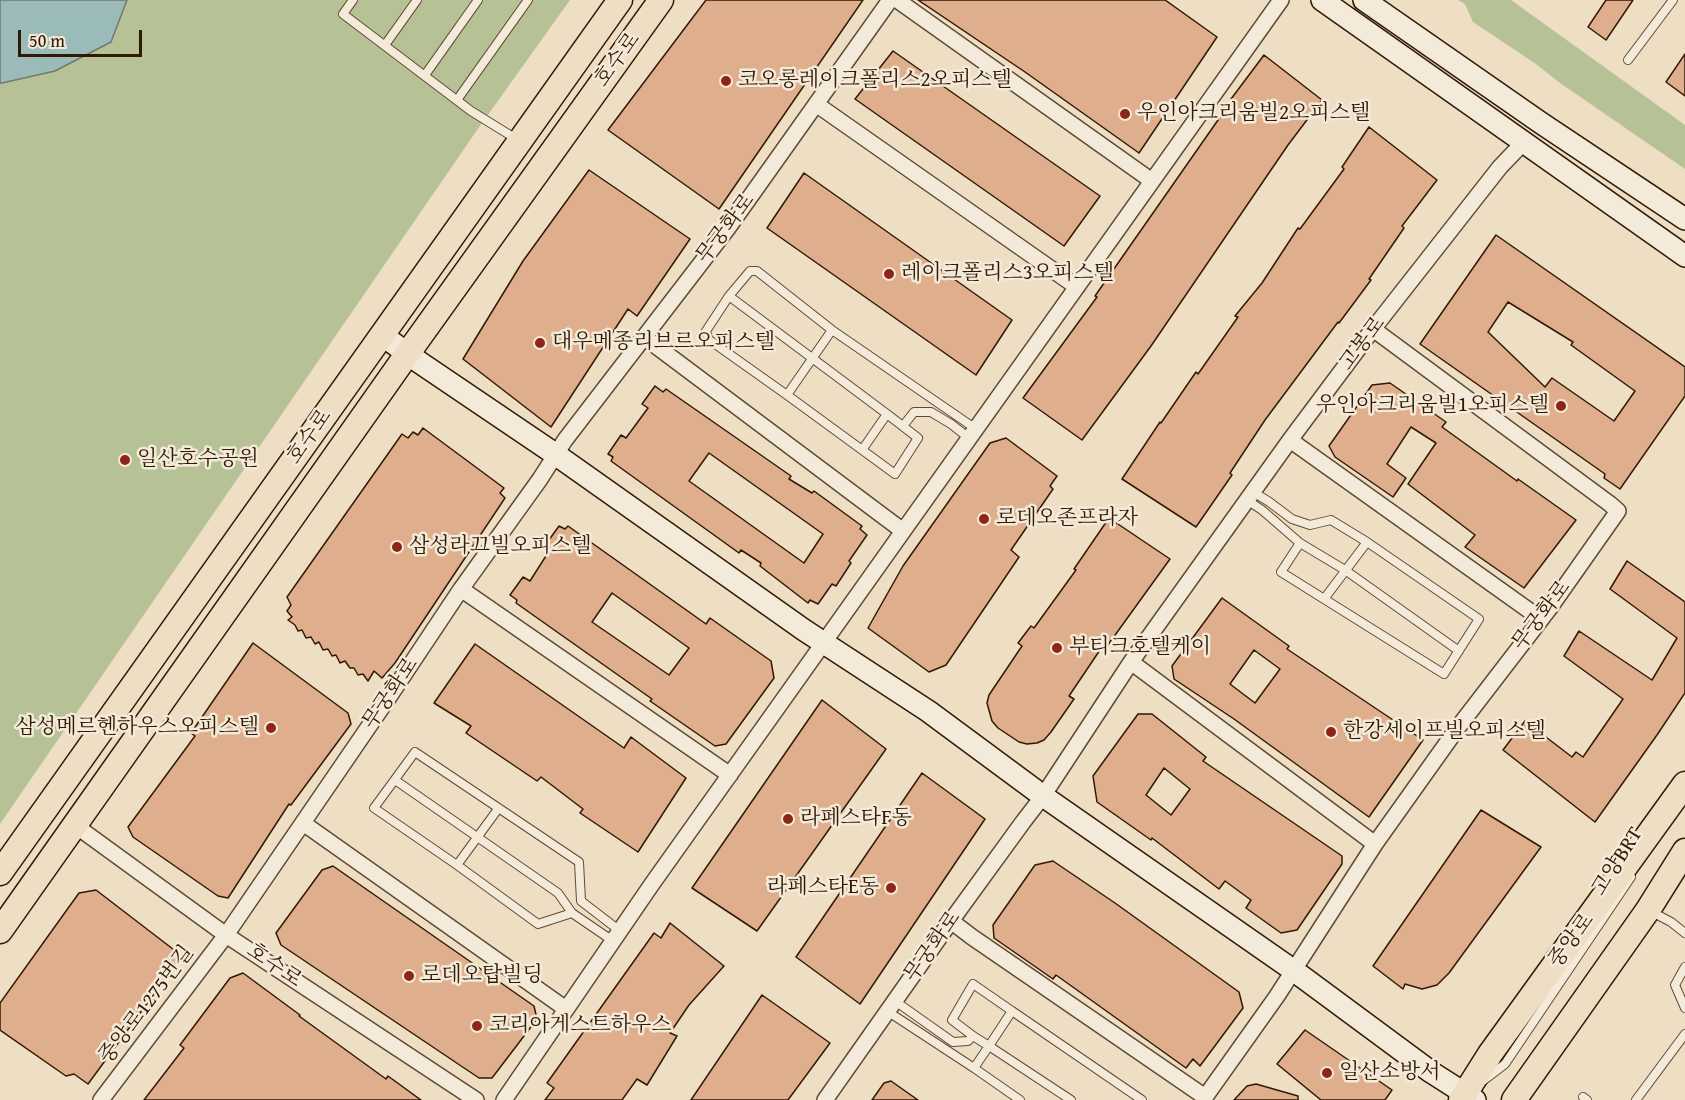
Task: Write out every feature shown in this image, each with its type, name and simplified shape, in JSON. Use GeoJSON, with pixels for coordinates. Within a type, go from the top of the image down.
{"type":"FeatureCollection","features":[{"type":"Feature","properties":{"kind":"main road","name":"호수로"},"geometry":{"type":"LineString","coordinates":[[0,873],[620,0]]}},
{"type":"Feature","properties":{"kind":"main road","name":"호수로"},"geometry":{"type":"LineString","coordinates":[[0,931],[408,353],[661,0]]}},
{"type":"Feature","properties":{"kind":"main road"},"geometry":{"type":"LineString","coordinates":[[1322,0],[1685,256]]}},
{"type":"Feature","properties":{"kind":"main road"},"geometry":{"type":"LineString","coordinates":[[1365,0],[1541,123],[1685,219]]}},
{"type":"Feature","properties":{"kind":"main road"},"geometry":{"type":"LineString","coordinates":[[382,335],[804,630],[928,711],[1043,796],[1293,970],[1467,1098]]}},
{"type":"Feature","properties":{"kind":"main road","name":"중앙로"},"geometry":{"type":"LineString","coordinates":[[1467,1098],[1497,1044],[1685,784]]}},
{"type":"Feature","properties":{"kind":"main road","name":"중앙로"},"geometry":{"type":"LineString","coordinates":[[1514,1100],[1648,910],[1685,851]]}},
{"type":"Feature","properties":{"kind":"street","name":"무궁화로"},"geometry":{"type":"LineString","coordinates":[[226,934],[555,454],[728,228],[890,0]]}},
{"type":"Feature","properties":{"kind":"street"},"geometry":{"type":"LineString","coordinates":[[897,0],[1152,181]]}},
{"type":"Feature","properties":{"kind":"street"},"geometry":{"type":"LineString","coordinates":[[504,1100],[616,936],[1281,0]]}},
{"type":"Feature","properties":{"kind":"street"},"geometry":{"type":"LineString","coordinates":[[816,104],[1077,287]]}},
{"type":"Feature","properties":{"kind":"street","name":"고봉로"},"geometry":{"type":"LineString","coordinates":[[1210,552],[1373,329],[1500,167],[1524,142]]}},
{"type":"Feature","properties":{"kind":"street","name":"무궁화로"},"geometry":{"type":"LineString","coordinates":[[1204,1098],[1293,970],[1375,844],[1459,726],[1549,609],[1618,511],[1373,329]]}},
{"type":"Feature","properties":{"kind":"street"},"geometry":{"type":"LineString","coordinates":[[644,337],[903,531]]}},
{"type":"Feature","properties":{"kind":"street"},"geometry":{"type":"LineString","coordinates":[[1290,440],[1540,619]]}},
{"type":"Feature","properties":{"kind":"street","name":"무궁화로"},"geometry":{"type":"LineString","coordinates":[[825,1100],[951,921],[1043,796],[1131,662],[1210,552]]}},
{"type":"Feature","properties":{"kind":"street"},"geometry":{"type":"LineString","coordinates":[[461,589],[730,775]]}},
{"type":"Feature","properties":{"kind":"street"},"geometry":{"type":"LineString","coordinates":[[1131,662],[1375,844]]}},
{"type":"Feature","properties":{"kind":"street"},"geometry":{"type":"LineString","coordinates":[[303,823],[566,1009]]}},
{"type":"Feature","properties":{"kind":"street","name":"호수로"},"geometry":{"type":"LineString","coordinates":[[76,826],[226,934],[476,1100]]}},
{"type":"Feature","properties":{"kind":"street"},"geometry":{"type":"LineString","coordinates":[[951,921],[1204,1098]]}},
{"type":"Feature","properties":{"kind":"street","name":"중앙로1275번길"},"geometry":{"type":"LineString","coordinates":[[101,1100],[226,934]]}},
{"type":"Feature","properties":{"kind":"lane"},"geometry":{"type":"LineString","coordinates":[[353,0],[343,14],[457,100],[520,141]]}},
{"type":"Feature","properties":{"kind":"lane"},"geometry":{"type":"LineString","coordinates":[[385,45],[417,0]]}},
{"type":"Feature","properties":{"kind":"lane"},"geometry":{"type":"LineString","coordinates":[[425,75],[478,0]]}},
{"type":"Feature","properties":{"kind":"lane"},"geometry":{"type":"LineString","coordinates":[[457,100],[528,0]]}},
{"type":"Feature","properties":{"kind":"lane"},"geometry":{"type":"LineString","coordinates":[[1628,60],[1673,0]]}},
{"type":"Feature","properties":{"kind":"lane"},"geometry":{"type":"LineString","coordinates":[[729,296],[918,438],[895,474],[708,339],[706,331],[729,296],[750,271],[757,271],[832,330],[973,434]]}},
{"type":"Feature","properties":{"kind":"lane"},"geometry":{"type":"LineString","coordinates":[[787,394],[832,330]]}},
{"type":"Feature","properties":{"kind":"lane"},"geometry":{"type":"LineString","coordinates":[[903,426],[914,412],[931,412],[973,434]]}},
{"type":"Feature","properties":{"kind":"lane"},"geometry":{"type":"LineString","coordinates":[[862,450],[887,414]]}},
{"type":"Feature","properties":{"kind":"lane"},"geometry":{"type":"LineString","coordinates":[[1250,496],[1268,501],[1292,519],[1310,525],[1331,519],[1479,619],[1444,674],[1281,572],[1300,543]]}},
{"type":"Feature","properties":{"kind":"lane"},"geometry":{"type":"LineString","coordinates":[[1250,496],[1262,510],[1300,543],[1346,570],[1459,651]]}},
{"type":"Feature","properties":{"kind":"lane"},"geometry":{"type":"LineString","coordinates":[[1324,599],[1367,542]]}},
{"type":"Feature","properties":{"kind":"lane"},"geometry":{"type":"LineString","coordinates":[[572,913],[538,924],[374,808],[416,752],[579,862],[582,900],[616,936]]}},
{"type":"Feature","properties":{"kind":"lane"},"geometry":{"type":"LineString","coordinates":[[394,780],[558,893],[572,913],[616,936]]}},
{"type":"Feature","properties":{"kind":"lane","name":"고양BRT"},"geometry":{"type":"LineString","coordinates":[[1643,857],[1685,784]]}},
{"type":"Feature","properties":{"kind":"lane"},"geometry":{"type":"LineString","coordinates":[[457,865],[498,809]]}},
{"type":"Feature","properties":{"kind":"lane","name":"고양BRT"},"geometry":{"type":"LineString","coordinates":[[1467,1098],[1505,1064],[1637,868]]}},
{"type":"Feature","properties":{"kind":"lane"},"geometry":{"type":"LineString","coordinates":[[1648,910],[1671,922],[1685,933]]}},
{"type":"Feature","properties":{"kind":"lane"},"geometry":{"type":"LineString","coordinates":[[1685,967],[1675,985],[1685,1008]]}},
{"type":"Feature","properties":{"kind":"lane"},"geometry":{"type":"LineString","coordinates":[[1071,1100],[952,1020],[973,984],[1142,1100]]}},
{"type":"Feature","properties":{"kind":"lane"},"geometry":{"type":"LineString","coordinates":[[891,1006],[953,1042],[968,1041],[973,1036]]}},
{"type":"Feature","properties":{"kind":"lane"},"geometry":{"type":"LineString","coordinates":[[891,1006],[1020,1100]]}},
{"type":"Feature","properties":{"kind":"lane"},"geometry":{"type":"LineString","coordinates":[[974,1068],[1012,1011]]}},
{"type":"Feature","properties":{"kind":"lane"},"geometry":{"type":"LineString","coordinates":[[1635,1100],[1685,1034]]}},
{"type":"Feature","properties":{"kind":"green space","name":"일산호수공원"},"geometry":{"type":"Polygon","coordinates":[[[0,0],[570,0],[475,133],[0,824],[0,0]]]}},
{"type":"Feature","properties":{"kind":"green space"},"geometry":{"type":"Polygon","coordinates":[[[1458,0],[1511,0],[1685,125],[1685,169],[1473,22],[1465,4],[1458,0]]]}},
{"type":"Feature","properties":{"kind":"water"},"geometry":{"type":"Polygon","coordinates":[[[0,0],[127,0],[111,42],[55,71],[0,83],[0,0]]]}},
{"type":"Feature","properties":{"kind":"building","name":"코오롱레이크폴리스2오피스텔"},"geometry":{"type":"Polygon","coordinates":[[[706,0],[863,0],[719,209],[608,130],[706,0]]]}},
{"type":"Feature","properties":{"kind":"building","name":"우인아크리움빌2오피스텔"},"geometry":{"type":"Polygon","coordinates":[[[918,0],[1165,0],[1217,37],[1139,153],[918,0]]]}},
{"type":"Feature","properties":{"kind":"building"},"geometry":{"type":"Polygon","coordinates":[[[1606,0],[1633,0],[1606,40],[1588,27],[1606,0]]]}},
{"type":"Feature","properties":{"kind":"building","name":"레이크폴리스3오피스텔"},"geometry":{"type":"Polygon","coordinates":[[[893,51],[1100,196],[1064,246],[855,99],[893,51]]]}},
{"type":"Feature","properties":{"kind":"building"},"geometry":{"type":"Polygon","coordinates":[[[1685,54],[1685,96],[1666,82],[1685,54]]]}},
{"type":"Feature","properties":{"kind":"building"},"geometry":{"type":"Polygon","coordinates":[[[1264,55],[1322,100],[1288,145],[1151,346],[1082,440],[1023,398],[1097,297],[1095,296],[1264,55]]]}},
{"type":"Feature","properties":{"kind":"building"},"geometry":{"type":"Polygon","coordinates":[[[1369,127],[1437,180],[1402,226],[1404,228],[1369,279],[1371,280],[1265,420],[1230,473],[1232,475],[1196,527],[1122,479],[1160,422],[1196,372],[1198,374],[1238,317],[1235,316],[1262,283],[1298,228],[1300,229],[1344,169],[1342,167],[1369,127]]]}},
{"type":"Feature","properties":{"kind":"building"},"geometry":{"type":"Polygon","coordinates":[[[589,170],[690,239],[637,316],[628,309],[551,427],[463,359],[523,261],[589,170]]]}},
{"type":"Feature","properties":{"kind":"building","name":"레이크폴리스3오피스텔"},"geometry":{"type":"Polygon","coordinates":[[[804,173],[1012,320],[976,375],[767,228],[804,173]]]}},
{"type":"Feature","properties":{"kind":"building"},"geometry":{"type":"Polygon","coordinates":[[[1496,235],[1685,367],[1685,396],[1620,489],[1604,478],[1605,474],[1420,344],[1496,235]],[[1508,302],[1488,332],[1545,387],[1552,378],[1614,421],[1635,391],[1571,345],[1573,342],[1508,302]]]}},
{"type":"Feature","properties":{"kind":"building"},"geometry":{"type":"Polygon","coordinates":[[[1390,383],[1446,422],[1442,427],[1576,520],[1524,588],[1465,547],[1475,535],[1408,484],[1436,443],[1411,427],[1387,464],[1406,478],[1393,497],[1335,457],[1329,446],[1372,385],[1390,383]]]}},
{"type":"Feature","properties":{"kind":"building"},"geometry":{"type":"Polygon","coordinates":[[[655,386],[663,392],[666,389],[791,476],[789,479],[812,493],[814,491],[862,526],[860,529],[867,535],[849,561],[851,563],[836,586],[832,584],[818,604],[810,600],[808,603],[760,566],[761,563],[741,550],[739,553],[611,461],[613,457],[608,454],[621,435],[626,438],[648,408],[642,404],[655,386]],[[709,453],[689,481],[804,563],[823,534],[709,453]]]}},
{"type":"Feature","properties":{"kind":"building","name":"삼성라끄빌오피스텔"},"geometry":{"type":"Polygon","coordinates":[[[423,428],[504,488],[500,493],[505,498],[395,663],[382,678],[374,671],[368,681],[363,674],[358,675],[354,668],[350,668],[345,661],[340,663],[336,655],[332,656],[328,649],[323,650],[319,642],[315,644],[311,637],[306,638],[302,630],[298,631],[295,625],[288,620],[292,617],[287,611],[291,605],[287,597],[402,434],[408,438],[413,432],[418,435],[423,428]]]}},
{"type":"Feature","properties":{"kind":"building","name":"로데오존프라자"},"geometry":{"type":"Polygon","coordinates":[[[1006,438],[1057,476],[1050,486],[1053,489],[1011,550],[1019,557],[946,665],[929,672],[868,628],[903,566],[990,443],[1006,438]]]}},
{"type":"Feature","properties":{"kind":"building"},"geometry":{"type":"Polygon","coordinates":[[[1109,518],[1170,559],[1105,649],[1102,647],[1069,696],[1074,699],[1051,732],[1044,740],[1037,743],[1019,742],[998,728],[992,721],[987,703],[989,695],[1022,646],[1018,643],[1031,626],[1034,628],[1076,570],[1074,569],[1109,518]]]}},
{"type":"Feature","properties":{"kind":"building"},"geometry":{"type":"Polygon","coordinates":[[[559,526],[565,529],[568,526],[706,624],[710,618],[771,661],[774,678],[726,744],[715,746],[516,603],[517,600],[510,595],[523,577],[530,581],[551,548],[546,544],[559,526]],[[612,593],[592,622],[669,675],[689,648],[612,593]]]}},
{"type":"Feature","properties":{"kind":"building"},"geometry":{"type":"Polygon","coordinates":[[[1627,561],[1685,602],[1685,693],[1595,822],[1503,750],[1525,721],[1572,757],[1576,752],[1583,757],[1623,699],[1564,656],[1579,631],[1652,680],[1677,638],[1610,589],[1627,561]]]}},
{"type":"Feature","properties":{"kind":"building","name":"한강세이프빌오피스텔"},"geometry":{"type":"Polygon","coordinates":[[[1222,598],[1289,646],[1287,649],[1423,740],[1369,817],[1234,719],[1174,679],[1172,666],[1222,598]],[[1254,650],[1230,684],[1255,703],[1280,669],[1254,650]]]}},
{"type":"Feature","properties":{"kind":"building"},"geometry":{"type":"Polygon","coordinates":[[[253,643],[348,713],[351,724],[291,805],[289,804],[228,898],[218,896],[133,837],[128,827],[195,736],[191,733],[253,643]]]}},
{"type":"Feature","properties":{"kind":"building"},"geometry":{"type":"Polygon","coordinates":[[[475,644],[624,748],[631,737],[686,778],[638,852],[580,813],[583,809],[541,777],[537,781],[466,733],[471,726],[434,703],[475,644]]]}},
{"type":"Feature","properties":{"kind":"building","name":"라페스타F동"},"geometry":{"type":"Polygon","coordinates":[[[822,700],[886,749],[757,931],[692,888],[822,700]]]}},
{"type":"Feature","properties":{"kind":"building"},"geometry":{"type":"Polygon","coordinates":[[[1138,714],[1152,714],[1206,757],[1203,761],[1342,856],[1342,864],[1297,930],[1281,933],[1246,908],[1251,900],[1225,881],[1219,889],[1152,838],[1151,840],[1097,802],[1093,776],[1138,714]],[[1164,768],[1146,795],[1171,815],[1190,789],[1164,768]]]}},
{"type":"Feature","properties":{"kind":"building","name":"라페스타E동"},"geometry":{"type":"Polygon","coordinates":[[[922,773],[985,819],[860,1004],[796,957],[922,773]]]}},
{"type":"Feature","properties":{"kind":"building"},"geometry":{"type":"Polygon","coordinates":[[[1481,810],[1541,847],[1449,973],[1437,985],[1422,989],[1405,984],[1403,989],[1373,966],[1481,810]]]}},
{"type":"Feature","properties":{"kind":"building"},"geometry":{"type":"Polygon","coordinates":[[[1053,861],[1239,992],[1243,1008],[1200,1066],[1193,1059],[1186,1068],[1056,975],[1053,979],[994,938],[993,925],[1035,865],[1053,861]]]}},
{"type":"Feature","properties":{"kind":"building","name":"로데오탑빌딩"},"geometry":{"type":"Polygon","coordinates":[[[333,866],[534,1006],[537,1019],[492,1078],[479,1078],[281,945],[276,933],[322,870],[333,866]]]}},
{"type":"Feature","properties":{"kind":"building"},"geometry":{"type":"Polygon","coordinates":[[[96,890],[182,956],[88,1084],[74,1074],[66,1076],[0,1030],[0,1003],[79,893],[96,890]]]}},
{"type":"Feature","properties":{"kind":"building"},"geometry":{"type":"Polygon","coordinates":[[[670,923],[724,966],[689,1005],[670,1033],[677,1036],[647,1085],[637,1079],[622,1100],[545,1100],[554,1088],[547,1083],[654,933],[661,938],[670,923]]]}},
{"type":"Feature","properties":{"kind":"building"},"geometry":{"type":"Polygon","coordinates":[[[243,973],[386,1079],[388,1076],[421,1100],[144,1100],[184,1048],[180,1045],[230,978],[243,973]]]}},
{"type":"Feature","properties":{"kind":"building"},"geometry":{"type":"Polygon","coordinates":[[[762,995],[830,1043],[788,1100],[691,1100],[762,995]]]}},
{"type":"Feature","properties":{"kind":"building","name":"일산소방서"},"geometry":{"type":"Polygon","coordinates":[[[1305,1030],[1392,1090],[1385,1100],[1321,1100],[1277,1064],[1305,1030]]]}},
{"type":"Feature","properties":{"kind":"building"},"geometry":{"type":"Polygon","coordinates":[[[891,1081],[918,1100],[872,1100],[884,1083],[891,1081]]]}},
{"type":"Feature","properties":{"kind":"building","name":"일산소방서"},"geometry":{"type":"Polygon","coordinates":[[[1256,1084],[1298,1096],[1298,1100],[1234,1100],[1247,1086],[1256,1084]]]}},
{"type":"Feature","properties":{"kind":"place","name":"코오롱레이크폴리스2오피스텔"},"geometry":{"type":"Point","coordinates":[726,81]}},
{"type":"Feature","properties":{"kind":"place","name":"우인아크리움빌2오피스텔"},"geometry":{"type":"Point","coordinates":[1125,114]}},
{"type":"Feature","properties":{"kind":"place","name":"레이크폴리스3오피스텔"},"geometry":{"type":"Point","coordinates":[889,274]}},
{"type":"Feature","properties":{"kind":"place","name":"대우메종리브르오피스텔"},"geometry":{"type":"Point","coordinates":[540,343]}},
{"type":"Feature","properties":{"kind":"place","name":"우인아크리움빌1오피스텔"},"geometry":{"type":"Point","coordinates":[1561,406]}},
{"type":"Feature","properties":{"kind":"place","name":"일산호수공원"},"geometry":{"type":"Point","coordinates":[125,460]}},
{"type":"Feature","properties":{"kind":"place","name":"로데오존프라자"},"geometry":{"type":"Point","coordinates":[984,519]}},
{"type":"Feature","properties":{"kind":"place","name":"삼성라끄빌오피스텔"},"geometry":{"type":"Point","coordinates":[397,547]}},
{"type":"Feature","properties":{"kind":"place","name":"부티크호텔케이"},"geometry":{"type":"Point","coordinates":[1057,648]}},
{"type":"Feature","properties":{"kind":"place","name":"삼성메르헨하우스오피스텔"},"geometry":{"type":"Point","coordinates":[271,728]}},
{"type":"Feature","properties":{"kind":"place","name":"한강세이프빌오피스텔"},"geometry":{"type":"Point","coordinates":[1331,732]}},
{"type":"Feature","properties":{"kind":"place","name":"라페스타F동"},"geometry":{"type":"Point","coordinates":[788,819]}},
{"type":"Feature","properties":{"kind":"place","name":"라페스타E동"},"geometry":{"type":"Point","coordinates":[891,888]}},
{"type":"Feature","properties":{"kind":"place","name":"로데오탑빌딩"},"geometry":{"type":"Point","coordinates":[409,976]}},
{"type":"Feature","properties":{"kind":"place","name":"코리아게스트하우스"},"geometry":{"type":"Point","coordinates":[477,1026]}},
{"type":"Feature","properties":{"kind":"place","name":"일산소방서"},"geometry":{"type":"Point","coordinates":[1327,1073]}}]}
